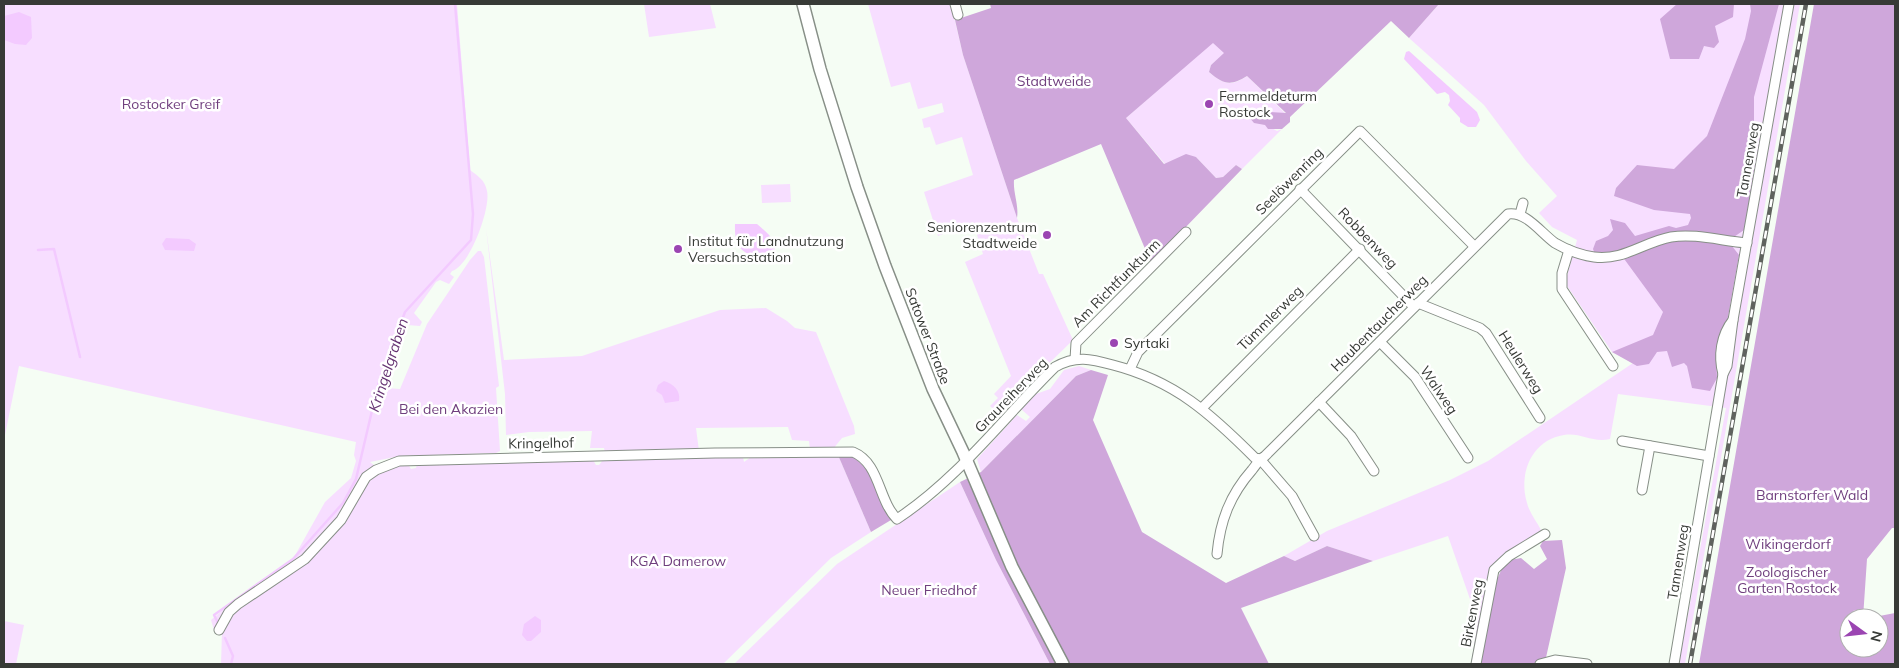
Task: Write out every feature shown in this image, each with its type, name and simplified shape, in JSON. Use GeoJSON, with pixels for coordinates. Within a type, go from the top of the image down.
{"type":"FeatureCollection","features":[{"type":"Feature","properties":{"kind":"main road","name":"Satower Straße"},"geometry":{"type":"LineString","coordinates":[[803,4],[820,69],[880,252],[932,389],[967,461],[1012,567],[1063,664]]}},
{"type":"Feature","properties":{"kind":"street"},"geometry":{"type":"LineString","coordinates":[[955,4],[958,15]]}},
{"type":"Feature","properties":{"kind":"street","name":"Tannenweg"},"geometry":{"type":"LineString","coordinates":[[1674,664],[1723,374],[1727,366],[1733,320],[1789,4]]}},
{"type":"Feature","properties":{"kind":"street","name":"Seelöwenring"},"geometry":{"type":"LineString","coordinates":[[1130,370],[1138,352],[1360,131],[1474,246]]}},
{"type":"Feature","properties":{"kind":"street","name":"Robbenweg"},"geometry":{"type":"LineString","coordinates":[[1300,189],[1416,306]]}},
{"type":"Feature","properties":{"kind":"street"},"geometry":{"type":"LineString","coordinates":[[1523,203],[1520,214],[1554,242],[1569,250],[1596,257],[1622,256],[1658,241],[1687,236],[1747,243]]}},
{"type":"Feature","properties":{"kind":"street","name":"Haubentaucherweg"},"geometry":{"type":"LineString","coordinates":[[1217,554],[1220,529],[1228,505],[1242,480],[1260,459],[1266,456],[1474,246],[1508,214],[1520,214]]}},
{"type":"Feature","properties":{"kind":"street","name":"Am Richtfunkturm"},"geometry":{"type":"LineString","coordinates":[[1074,359],[1076,343],[1186,232]]}},
{"type":"Feature","properties":{"kind":"street","name":"Tümmlerweg"},"geometry":{"type":"LineString","coordinates":[[1202,408],[1360,249]]}},
{"type":"Feature","properties":{"kind":"street"},"geometry":{"type":"LineString","coordinates":[[1569,250],[1562,273],[1562,289],[1613,366]]}},
{"type":"Feature","properties":{"kind":"street","name":"Heulerweg"},"geometry":{"type":"LineString","coordinates":[[1416,306],[1480,328],[1486,334],[1540,418]]}},
{"type":"Feature","properties":{"kind":"street","name":"Walweg"},"geometry":{"type":"LineString","coordinates":[[1380,342],[1415,377],[1468,458]]}},
{"type":"Feature","properties":{"kind":"street","name":"Graureiherweg"},"geometry":{"type":"LineString","coordinates":[[897,519],[929,496],[967,461],[1055,367],[1074,359]]}},
{"type":"Feature","properties":{"kind":"street"},"geometry":{"type":"LineString","coordinates":[[1074,359],[1090,359],[1158,380],[1202,408],[1255,458],[1260,459],[1292,496],[1314,536]]}},
{"type":"Feature","properties":{"kind":"street"},"geometry":{"type":"LineString","coordinates":[[1319,402],[1351,436],[1374,471]]}},
{"type":"Feature","properties":{"kind":"street"},"geometry":{"type":"LineString","coordinates":[[1622,441],[1709,456]]}},
{"type":"Feature","properties":{"kind":"street"},"geometry":{"type":"LineString","coordinates":[[1642,490],[1650,446]]}},
{"type":"Feature","properties":{"kind":"street","name":"Kringelhof"},"geometry":{"type":"LineString","coordinates":[[219,630],[229,612],[305,559],[330,533],[341,520],[366,477],[376,470],[399,461],[715,453],[853,452],[859,455],[872,469],[887,505],[897,519]]}},
{"type":"Feature","properties":{"kind":"street","name":"Birkenweg"},"geometry":{"type":"LineString","coordinates":[[1476,664],[1494,570],[1509,556],[1545,534]]}},
{"type":"Feature","properties":{"kind":"street"},"geometry":{"type":"LineString","coordinates":[[1540,664],[1555,660],[1587,664]]}},
{"type":"Feature","properties":{"kind":"green space"},"geometry":{"type":"Polygon","coordinates":[[[4,4],[457,4],[470,170],[485,184],[487,191],[486,210],[478,236],[466,259],[450,274],[454,277],[449,284],[440,280],[436,282],[414,313],[422,322],[420,326],[407,325],[405,327],[386,388],[400,389],[427,324],[470,260],[478,251],[481,251],[484,257],[499,386],[496,388],[500,451],[496,453],[400,456],[370,462],[375,466],[390,467],[408,464],[411,469],[416,468],[417,464],[593,460],[596,465],[599,465],[603,460],[743,457],[744,462],[751,457],[784,456],[785,458],[790,458],[792,456],[838,455],[871,532],[831,558],[723,664],[221,664],[222,632],[214,630],[211,620],[251,587],[293,559],[325,502],[351,478],[356,461],[354,455],[356,442],[19,366],[4,440],[4,4]]]}},
{"type":"Feature","properties":{"kind":"green space"},"geometry":{"type":"Polygon","coordinates":[[[644,4],[710,4],[716,28],[649,37],[644,4]]]}},
{"type":"Feature","properties":{"kind":"green space"},"geometry":{"type":"Polygon","coordinates":[[[868,4],[951,4],[963,55],[1017,218],[1039,274],[1043,274],[1073,340],[998,413],[990,406],[998,398],[994,394],[1011,376],[965,262],[983,254],[973,222],[938,236],[924,192],[973,175],[962,137],[936,145],[930,127],[924,128],[922,119],[944,112],[942,103],[918,109],[910,82],[891,87],[868,4]]]}},
{"type":"Feature","properties":{"kind":"green space","name":"Stadtweide"},"geometry":{"type":"Polygon","coordinates":[[[990,4],[1439,4],[1409,38],[1391,21],[1290,117],[1290,122],[1282,129],[1268,129],[1265,125],[1254,123],[1249,117],[1251,111],[1286,113],[1247,76],[1228,83],[1219,80],[1209,72],[1211,65],[1224,53],[1213,43],[1126,118],[1164,164],[1186,154],[1196,157],[1216,178],[1223,177],[1236,165],[1242,169],[1151,263],[1101,144],[1014,180],[1017,218],[963,55],[955,20],[991,8],[990,4]]]}},
{"type":"Feature","properties":{"kind":"green space"},"geometry":{"type":"Polygon","coordinates":[[[1439,4],[1800,4],[1685,664],[1679,664],[1726,408],[1618,394],[1610,439],[1597,440],[1570,434],[1553,438],[1543,444],[1530,460],[1524,480],[1528,506],[1541,530],[1498,565],[1478,622],[1448,536],[1373,561],[1327,546],[1295,561],[1284,556],[1327,531],[1450,480],[1488,461],[1633,363],[1612,352],[1565,283],[1577,240],[1552,227],[1539,213],[1557,196],[1526,161],[1484,105],[1409,38],[1439,4]]]}},
{"type":"Feature","properties":{"kind":"green space"},"geometry":{"type":"Polygon","coordinates":[[[1677,4],[1734,4],[1733,17],[1715,26],[1719,42],[1714,48],[1704,46],[1699,59],[1670,59],[1660,19],[1677,4]]]}},
{"type":"Feature","properties":{"kind":"green space"},"geometry":{"type":"Polygon","coordinates":[[[1750,4],[1779,4],[1754,97],[1754,173],[1744,230],[1728,241],[1739,255],[1728,317],[1716,353],[1717,378],[1710,391],[1692,388],[1687,366],[1684,363],[1672,367],[1667,351],[1657,352],[1649,364],[1637,366],[1612,352],[1653,335],[1663,312],[1622,256],[1596,257],[1593,249],[1596,241],[1608,236],[1613,230],[1610,219],[1625,223],[1635,236],[1669,226],[1676,228],[1688,225],[1691,218],[1690,214],[1654,210],[1614,196],[1616,188],[1637,165],[1674,169],[1707,136],[1745,39],[1751,11],[1750,4]]]}},
{"type":"Feature","properties":{"kind":"green space","name":"Barnstorfer Wald"},"geometry":{"type":"Polygon","coordinates":[[[1814,4],[1895,4],[1895,528],[1892,528],[1867,559],[1864,608],[1839,608],[1839,658],[1889,658],[1889,614],[1895,613],[1895,664],[1699,664],[1814,4]]]}},
{"type":"Feature","properties":{"kind":"green space"},"geometry":{"type":"Polygon","coordinates":[[[1213,42],[1225,53],[1211,65],[1209,72],[1227,83],[1236,82],[1247,76],[1286,114],[1265,124],[1277,131],[1282,129],[1242,169],[1236,165],[1223,177],[1216,178],[1196,157],[1165,164],[1126,118],[1213,42]]]}},
{"type":"Feature","properties":{"kind":"green space"},"geometry":{"type":"Polygon","coordinates":[[[790,184],[791,202],[762,203],[761,185],[790,184]]]}},
{"type":"Feature","properties":{"kind":"green space"},"geometry":{"type":"Polygon","coordinates":[[[486,228],[504,360],[582,356],[720,310],[766,308],[795,328],[816,332],[854,426],[855,434],[842,438],[833,449],[810,449],[809,441],[792,440],[788,427],[696,428],[699,451],[605,453],[604,448],[590,448],[592,431],[529,432],[506,435],[505,394],[486,228]]]}},
{"type":"Feature","properties":{"kind":"green space"},"geometry":{"type":"Polygon","coordinates":[[[1079,366],[1091,370],[1076,376],[981,472],[977,459],[1017,415],[1026,421],[1030,417],[1021,409],[1033,395],[1050,389],[1064,370],[1079,366]]]}},
{"type":"Feature","properties":{"kind":"green space"},"geometry":{"type":"Polygon","coordinates":[[[1091,370],[1108,375],[1093,420],[1142,532],[1226,583],[1284,556],[1295,561],[1327,546],[1373,561],[1241,608],[1269,664],[1050,664],[996,560],[960,482],[981,472],[1076,376],[1091,370]]]}},
{"type":"Feature","properties":{"kind":"green space"},"geometry":{"type":"Polygon","coordinates":[[[838,455],[853,456],[872,474],[891,520],[871,532],[838,455]]]}},
{"type":"Feature","properties":{"kind":"green space","name":"Neuer Friedhof"},"geometry":{"type":"Polygon","coordinates":[[[960,482],[996,560],[1050,664],[734,664],[837,564],[960,482]]]}},
{"type":"Feature","properties":{"kind":"green space"},"geometry":{"type":"Polygon","coordinates":[[[1562,540],[1566,568],[1545,662],[1540,664],[1471,664],[1478,622],[1503,566],[1510,560],[1521,558],[1534,569],[1547,559],[1540,546],[1543,541],[1562,540]]]}},
{"type":"Feature","properties":{"kind":"green space"},"geometry":{"type":"Polygon","coordinates":[[[4,621],[24,625],[16,664],[4,664],[4,621]]]}},
{"type":"Feature","properties":{"kind":"shaded area"},"geometry":{"type":"Polygon","coordinates":[[[19,12],[31,17],[32,38],[26,45],[4,40],[4,16],[19,12]]]}},
{"type":"Feature","properties":{"kind":"shaded area"},"geometry":{"type":"Polygon","coordinates":[[[1409,51],[1477,112],[1480,120],[1476,127],[1468,127],[1460,122],[1460,118],[1448,105],[1450,101],[1449,95],[1445,92],[1437,94],[1404,59],[1406,52],[1409,51]]]}},
{"type":"Feature","properties":{"kind":"shaded area"},"geometry":{"type":"Polygon","coordinates":[[[735,224],[757,224],[773,241],[774,255],[767,259],[746,253],[736,240],[735,224]]]}},
{"type":"Feature","properties":{"kind":"shaded area"},"geometry":{"type":"Polygon","coordinates":[[[166,238],[189,239],[196,244],[194,251],[165,250],[162,244],[166,238]]]}},
{"type":"Feature","properties":{"kind":"shaded area"},"geometry":{"type":"Polygon","coordinates":[[[664,381],[676,388],[679,394],[679,401],[665,403],[662,395],[656,391],[658,385],[664,381]]]}},
{"type":"Feature","properties":{"kind":"shaded area"},"geometry":{"type":"Polygon","coordinates":[[[535,616],[541,620],[541,632],[531,641],[527,641],[522,635],[524,624],[535,616]]]}},
{"type":"Feature","properties":{"kind":"waterway","name":"Kringelgraben"},"geometry":{"type":"LineString","coordinates":[[219,625],[214,615],[293,559],[343,503],[356,479],[378,385],[405,312],[471,240],[473,214],[455,4]]}},
{"type":"Feature","properties":{"kind":"waterway"},"geometry":{"type":"LineString","coordinates":[[38,250],[54,249],[80,357]]}},
{"type":"Feature","properties":{"kind":"waterway","name":"Kringelgraben"},"geometry":{"type":"LineString","coordinates":[[225,638],[233,656],[231,664]]}},
{"type":"Feature","properties":{"kind":"railway"},"geometry":{"type":"LineString","coordinates":[[1690,664],[1806,4]]}},
{"type":"Feature","properties":{"kind":"place","name":"Fernmeldeturm Rostock"},"geometry":{"type":"Point","coordinates":[1209,104]}},
{"type":"Feature","properties":{"kind":"place","name":"Seniorenzentrum Stadtweide"},"geometry":{"type":"Point","coordinates":[1047,235]}},
{"type":"Feature","properties":{"kind":"place","name":"Institut für Landnutzung Versuchsstation"},"geometry":{"type":"Point","coordinates":[678,249]}},
{"type":"Feature","properties":{"kind":"place","name":"Syrtaki"},"geometry":{"type":"Point","coordinates":[1114,343]}},
{"type":"Feature","properties":{"kind":"park label","name":"Rostocker Greif"},"geometry":{"type":"Point","coordinates":[171,104]}},
{"type":"Feature","properties":{"kind":"park label","name":"Bei den Akazien"},"geometry":{"type":"Point","coordinates":[451,409]}},
{"type":"Feature","properties":{"kind":"park label","name":"Wikingerdorf"},"geometry":{"type":"Point","coordinates":[1788,544]}},
{"type":"Feature","properties":{"kind":"park label","name":"KGA Damerow"},"geometry":{"type":"Point","coordinates":[678,561]}},
{"type":"Feature","properties":{"kind":"park label","name":"Zoologischer Garten Rostock"},"geometry":{"type":"Point","coordinates":[1787,580]}}]}
